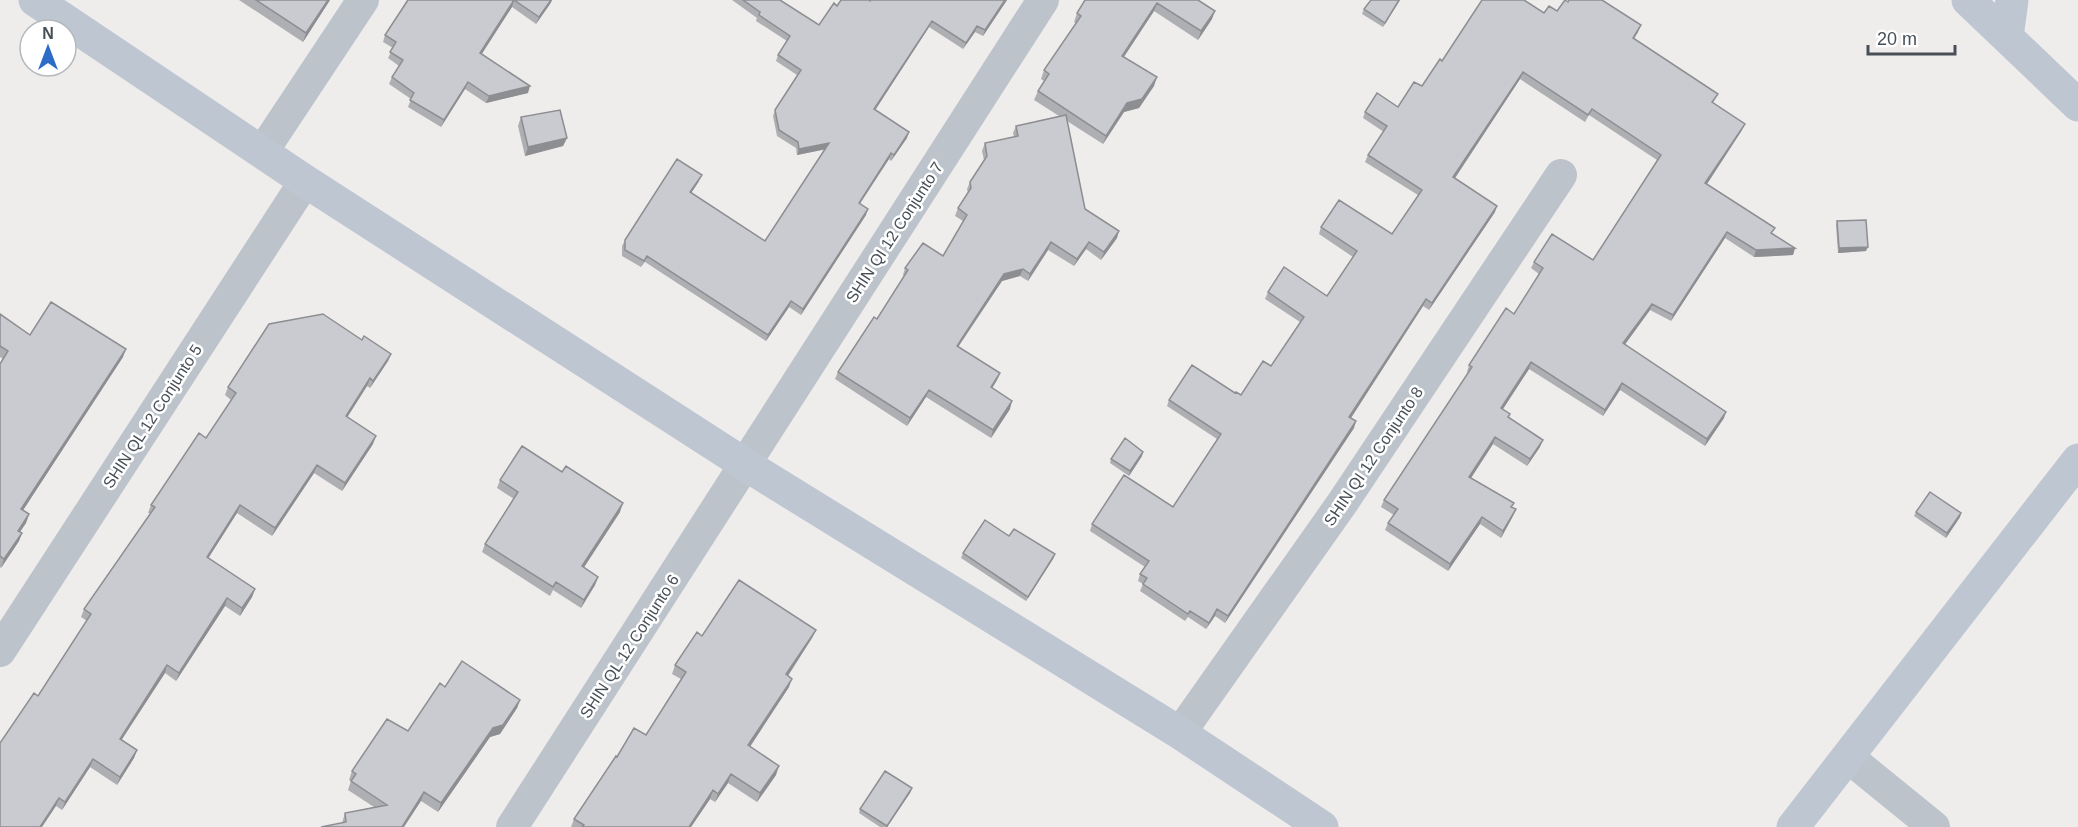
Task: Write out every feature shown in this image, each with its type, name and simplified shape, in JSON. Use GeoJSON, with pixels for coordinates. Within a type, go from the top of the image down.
{"type":"FeatureCollection","features":[{"type":"Feature","properties":{"kind":"street"},"geometry":{"type":"LineString","coordinates":[[35,0],[305,180],[746,465],[1180,734],[1322,827]]}},
{"type":"Feature","properties":{"kind":"street"},"geometry":{"type":"LineString","coordinates":[[263,151],[363,0]]}},
{"type":"Feature","properties":{"kind":"street","name":"SHIN QI 12 Conjunto 7"},"geometry":{"type":"LineString","coordinates":[[746,465],[1043,0]]}},
{"type":"Feature","properties":{"kind":"street"},"geometry":{"type":"LineString","coordinates":[[1968,0],[2078,105]]}},
{"type":"Feature","properties":{"kind":"street"},"geometry":{"type":"LineString","coordinates":[[2007,37],[2012,0]]}},
{"type":"Feature","properties":{"kind":"street","name":"SHIN QI 12 Conjunto 8"},"geometry":{"type":"LineString","coordinates":[[1180,734],[1343,502],[1561,175]]}},
{"type":"Feature","properties":{"kind":"street","name":"SHIN QL 12 Conjunto 5"},"geometry":{"type":"LineString","coordinates":[[0,651],[305,180]]}},
{"type":"Feature","properties":{"kind":"street"},"geometry":{"type":"LineString","coordinates":[[1793,827],[2078,460]]}},
{"type":"Feature","properties":{"kind":"street","name":"SHIN QL 12 Conjunto 6"},"geometry":{"type":"LineString","coordinates":[[512,827],[746,465]]}},
{"type":"Feature","properties":{"kind":"street"},"geometry":{"type":"LineString","coordinates":[[1848,757],[1934,827]]}},
{"type":"Feature","properties":{"kind":"building"},"geometry":{"type":"Polygon","coordinates":[[[256,0],[328,0],[306,33],[256,0]]]}},
{"type":"Feature","properties":{"kind":"building"},"geometry":{"type":"Polygon","coordinates":[[[408,0],[514,0],[480,53],[530,86],[489,96],[468,82],[444,120],[410,100],[414,93],[392,77],[403,60],[390,52],[396,42],[385,35],[408,0]]]}},
{"type":"Feature","properties":{"kind":"building"},"geometry":{"type":"Polygon","coordinates":[[[514,0],[551,0],[539,17],[514,0]]]}},
{"type":"Feature","properties":{"kind":"building"},"geometry":{"type":"Polygon","coordinates":[[[743,0],[780,0],[819,25],[834,3],[837,6],[841,0],[1005,0],[985,30],[977,26],[966,43],[932,21],[874,109],[909,132],[894,155],[891,153],[859,203],[868,209],[803,309],[791,301],[768,335],[647,256],[644,261],[625,250],[625,240],[677,159],[702,175],[690,192],[765,241],[829,143],[799,149],[798,142],[779,130],[775,110],[801,70],[778,55],[790,36],[759,15],[760,12],[743,0]]]}},
{"type":"Feature","properties":{"kind":"building"},"geometry":{"type":"Polygon","coordinates":[[[1085,0],[1198,0],[1215,11],[1201,31],[1157,3],[1122,56],[1157,77],[1142,99],[1127,103],[1106,136],[1038,91],[1049,74],[1044,70],[1081,16],[1077,13],[1085,0]]]}},
{"type":"Feature","properties":{"kind":"building"},"geometry":{"type":"Polygon","coordinates":[[[1371,0],[1399,0],[1385,23],[1364,9],[1371,0]]]}},
{"type":"Feature","properties":{"kind":"building"},"geometry":{"type":"Polygon","coordinates":[[[1482,0],[1524,0],[1544,13],[1549,6],[1557,11],[1565,0],[1568,2],[1569,0],[1602,0],[1641,25],[1633,38],[1718,94],[1712,102],[1745,124],[1705,183],[1775,228],[1771,233],[1795,248],[1756,250],[1727,232],[1673,315],[1652,304],[1623,343],[1726,412],[1707,439],[1622,383],[1605,410],[1531,362],[1501,408],[1510,414],[1508,417],[1543,440],[1530,459],[1495,437],[1469,477],[1514,503],[1511,507],[1516,509],[1503,531],[1482,517],[1450,564],[1388,523],[1398,509],[1384,500],[1472,367],[1469,365],[1506,308],[1514,314],[1543,268],[1534,262],[1552,234],[1593,260],[1661,155],[1592,109],[1588,115],[1523,72],[1453,177],[1497,206],[1432,303],[1426,299],[1349,417],[1356,421],[1228,616],[1217,609],[1209,623],[1190,611],[1188,614],[1143,584],[1147,578],[1140,574],[1149,561],[1092,524],[1124,475],[1173,507],[1221,434],[1169,400],[1192,365],[1241,395],[1263,361],[1271,366],[1304,317],[1268,292],[1284,267],[1327,296],[1357,251],[1321,227],[1339,200],[1392,234],[1422,190],[1368,155],[1387,126],[1365,112],[1377,93],[1398,107],[1414,82],[1422,86],[1440,59],[1442,61],[1482,0]]]}},
{"type":"Feature","properties":{"kind":"building"},"geometry":{"type":"Polygon","coordinates":[[[560,110],[567,138],[528,147],[521,117],[560,110]]]}},
{"type":"Feature","properties":{"kind":"building"},"geometry":{"type":"Polygon","coordinates":[[[1066,115],[1085,209],[1119,231],[1104,252],[1089,242],[1077,259],[1051,242],[1030,274],[1023,269],[1004,274],[957,346],[1000,373],[991,387],[1012,401],[993,430],[929,390],[910,418],[838,372],[874,317],[877,319],[908,270],[905,268],[923,243],[943,256],[967,215],[958,208],[971,188],[970,182],[987,156],[985,143],[1018,136],[1016,126],[1066,115]]]}},
{"type":"Feature","properties":{"kind":"building"},"geometry":{"type":"Polygon","coordinates":[[[1866,220],[1868,247],[1839,248],[1837,221],[1866,220]]]}},
{"type":"Feature","properties":{"kind":"building"},"geometry":{"type":"Polygon","coordinates":[[[51,302],[126,349],[21,509],[29,514],[18,531],[22,533],[4,559],[0,556],[0,364],[8,351],[0,346],[0,314],[30,335],[51,302]]]}},
{"type":"Feature","properties":{"kind":"building"},"geometry":{"type":"Polygon","coordinates":[[[323,314],[362,340],[364,336],[391,354],[373,381],[370,378],[346,416],[376,436],[345,483],[317,465],[275,528],[240,505],[207,557],[255,589],[242,608],[227,598],[179,673],[167,665],[120,739],[137,750],[120,777],[93,759],[65,802],[59,798],[40,827],[0,827],[0,743],[34,693],[38,696],[91,614],[84,609],[155,507],[151,505],[199,433],[206,438],[236,393],[228,387],[269,324],[323,314]]]}},
{"type":"Feature","properties":{"kind":"building"},"geometry":{"type":"Polygon","coordinates":[[[1125,438],[1143,452],[1130,471],[1111,459],[1125,438]]]}},
{"type":"Feature","properties":{"kind":"building"},"geometry":{"type":"Polygon","coordinates":[[[522,446],[562,472],[566,466],[623,503],[582,566],[598,577],[584,600],[556,582],[553,587],[485,544],[518,492],[500,480],[522,446]]]}},
{"type":"Feature","properties":{"kind":"building"},"geometry":{"type":"Polygon","coordinates":[[[1930,492],[1961,513],[1947,533],[1916,512],[1930,492]]]}},
{"type":"Feature","properties":{"kind":"building"},"geometry":{"type":"Polygon","coordinates":[[[985,520],[1009,536],[1014,529],[1055,554],[1028,597],[963,553],[985,520]]]}},
{"type":"Feature","properties":{"kind":"building"},"geometry":{"type":"Polygon","coordinates":[[[739,580],[816,630],[786,674],[792,679],[748,745],[779,766],[760,793],[731,774],[718,794],[713,790],[689,827],[582,827],[584,825],[574,819],[634,728],[646,735],[686,672],[675,665],[697,632],[702,636],[739,580]]]}},
{"type":"Feature","properties":{"kind":"building"},"geometry":{"type":"Polygon","coordinates":[[[462,661],[520,700],[503,725],[493,728],[441,803],[424,792],[402,827],[321,827],[346,822],[345,813],[387,805],[351,781],[356,774],[352,771],[387,719],[408,731],[440,683],[445,687],[462,661]]]}},
{"type":"Feature","properties":{"kind":"building"},"geometry":{"type":"Polygon","coordinates":[[[885,771],[912,788],[887,826],[860,809],[885,771]]]}}]}
